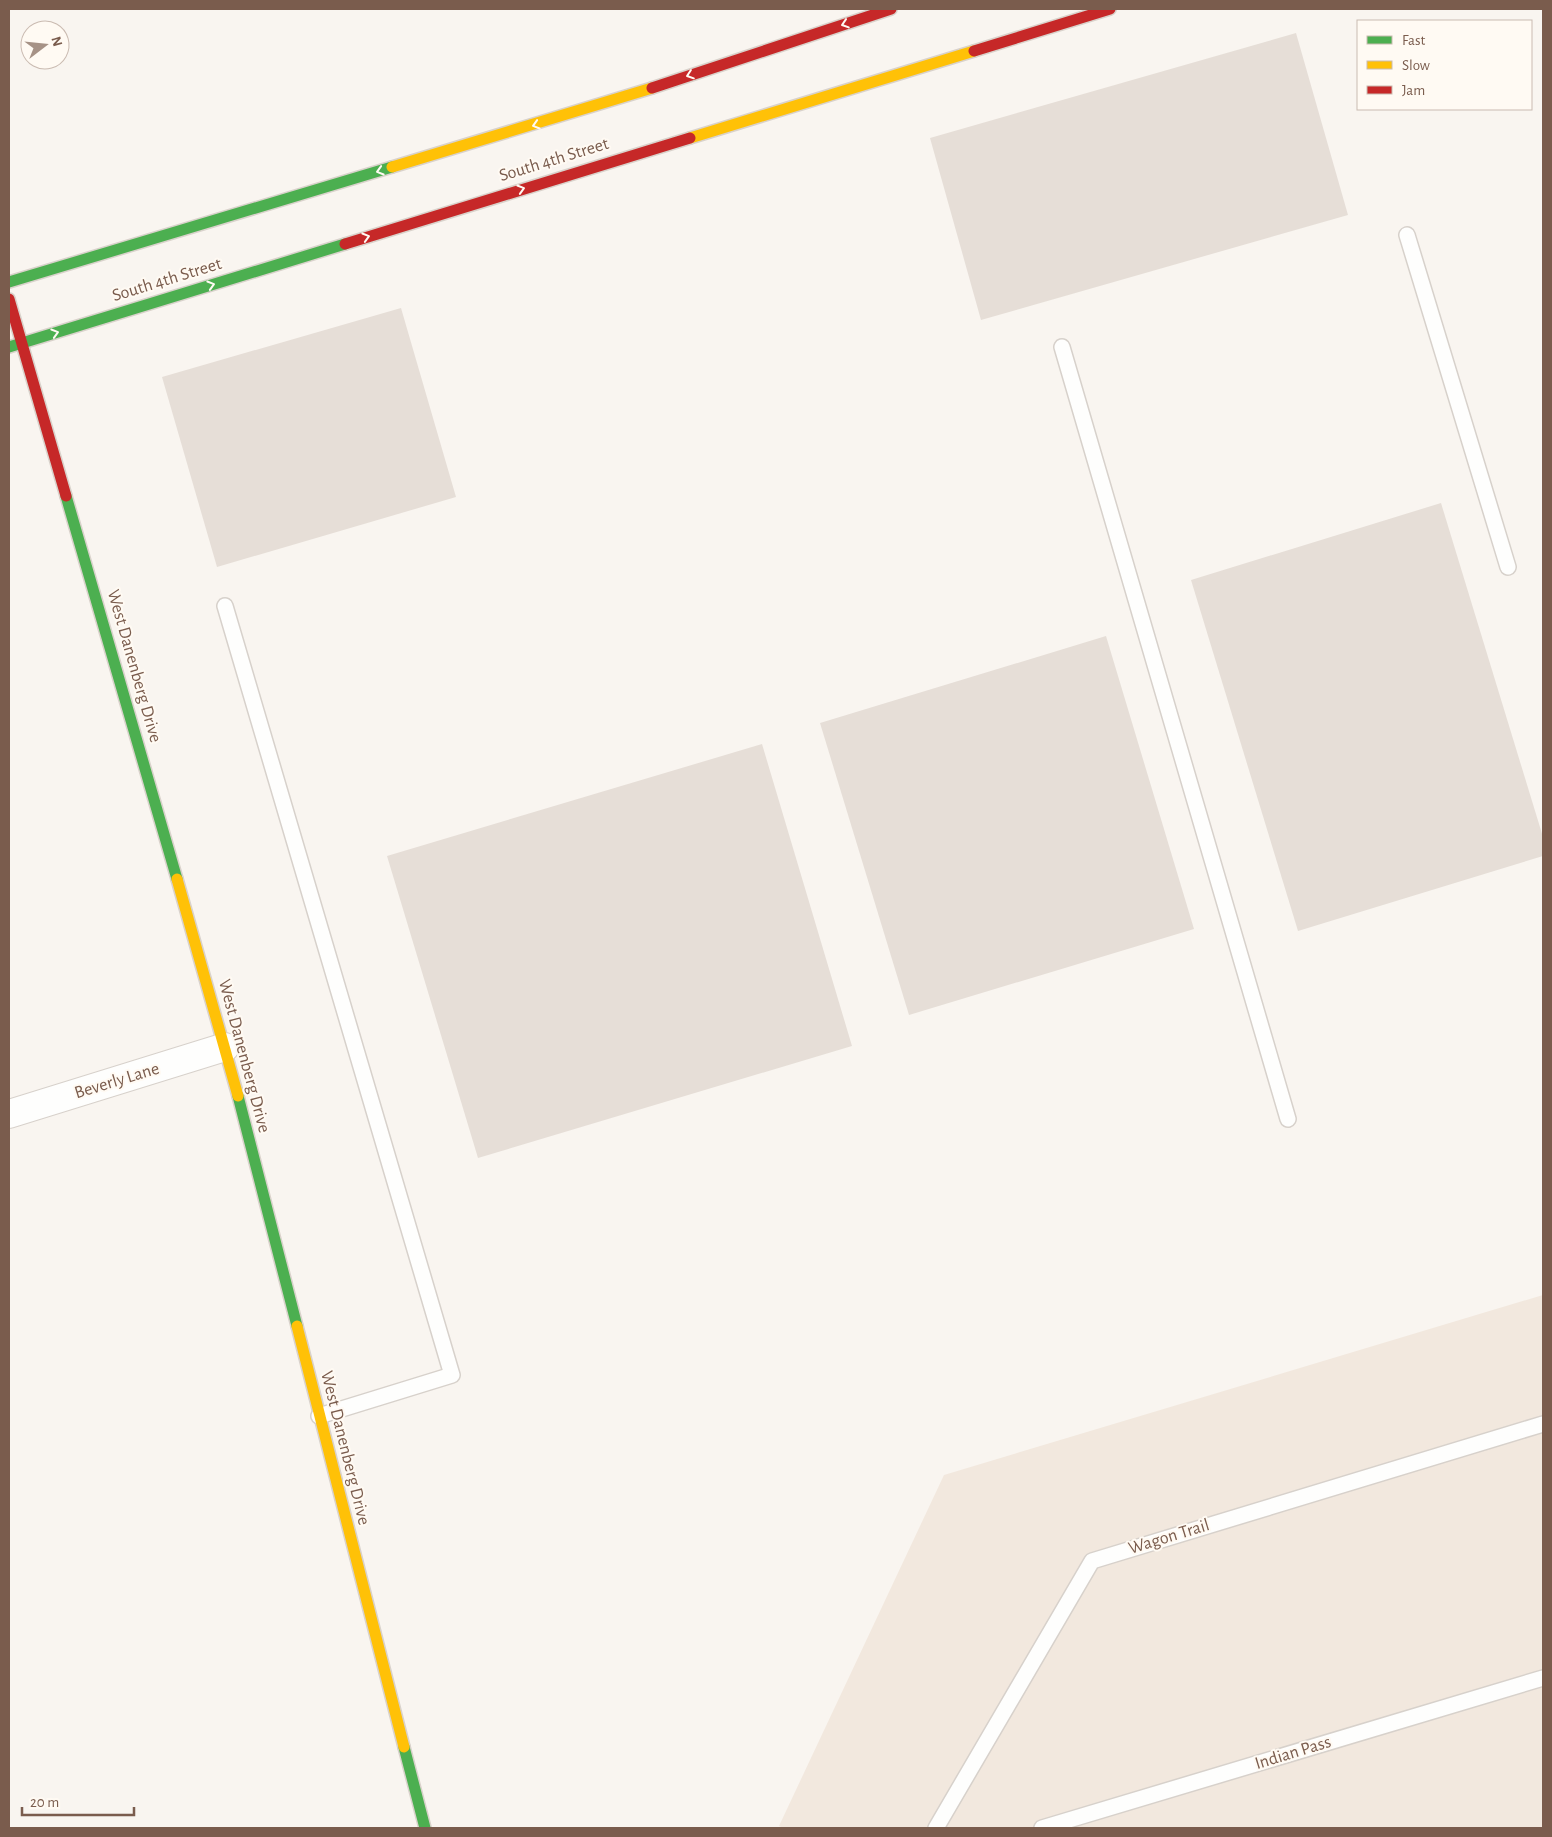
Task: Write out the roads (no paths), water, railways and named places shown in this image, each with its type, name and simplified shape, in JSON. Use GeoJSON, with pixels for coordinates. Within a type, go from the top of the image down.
{"type":"FeatureCollection","features":[{"type":"Feature","properties":{"kind":"main road"},"geometry":{"type":"LineString","coordinates":[[9,282],[613,102],[891,9]]}},
{"type":"Feature","properties":{"kind":"main road","name":"South 4th Street"},"geometry":{"type":"LineString","coordinates":[[9,348],[1110,9]]}},
{"type":"Feature","properties":{"kind":"main road","name":"West Danenberg Drive"},"geometry":{"type":"LineString","coordinates":[[9,299],[225,1047],[425,1828]]}},
{"type":"Feature","properties":{"kind":"street","name":"Beverly Lane"},"geometry":{"type":"LineString","coordinates":[[9,1114],[225,1047]]}},
{"type":"Feature","properties":{"kind":"lane"},"geometry":{"type":"LineString","coordinates":[[1407,235],[1508,567]]}},
{"type":"Feature","properties":{"kind":"lane"},"geometry":{"type":"LineString","coordinates":[[1062,346],[1288,1119]]}},
{"type":"Feature","properties":{"kind":"lane"},"geometry":{"type":"LineString","coordinates":[[225,606],[452,1375],[319,1416]]}},
{"type":"Feature","properties":{"kind":"lane","name":"Wagon Trail"},"geometry":{"type":"LineString","coordinates":[[936,1828],[1092,1560],[1543,1424]]}},
{"type":"Feature","properties":{"kind":"lane","name":"Indian Pass"},"geometry":{"type":"LineString","coordinates":[[1042,1828],[1543,1678]]}}]}
